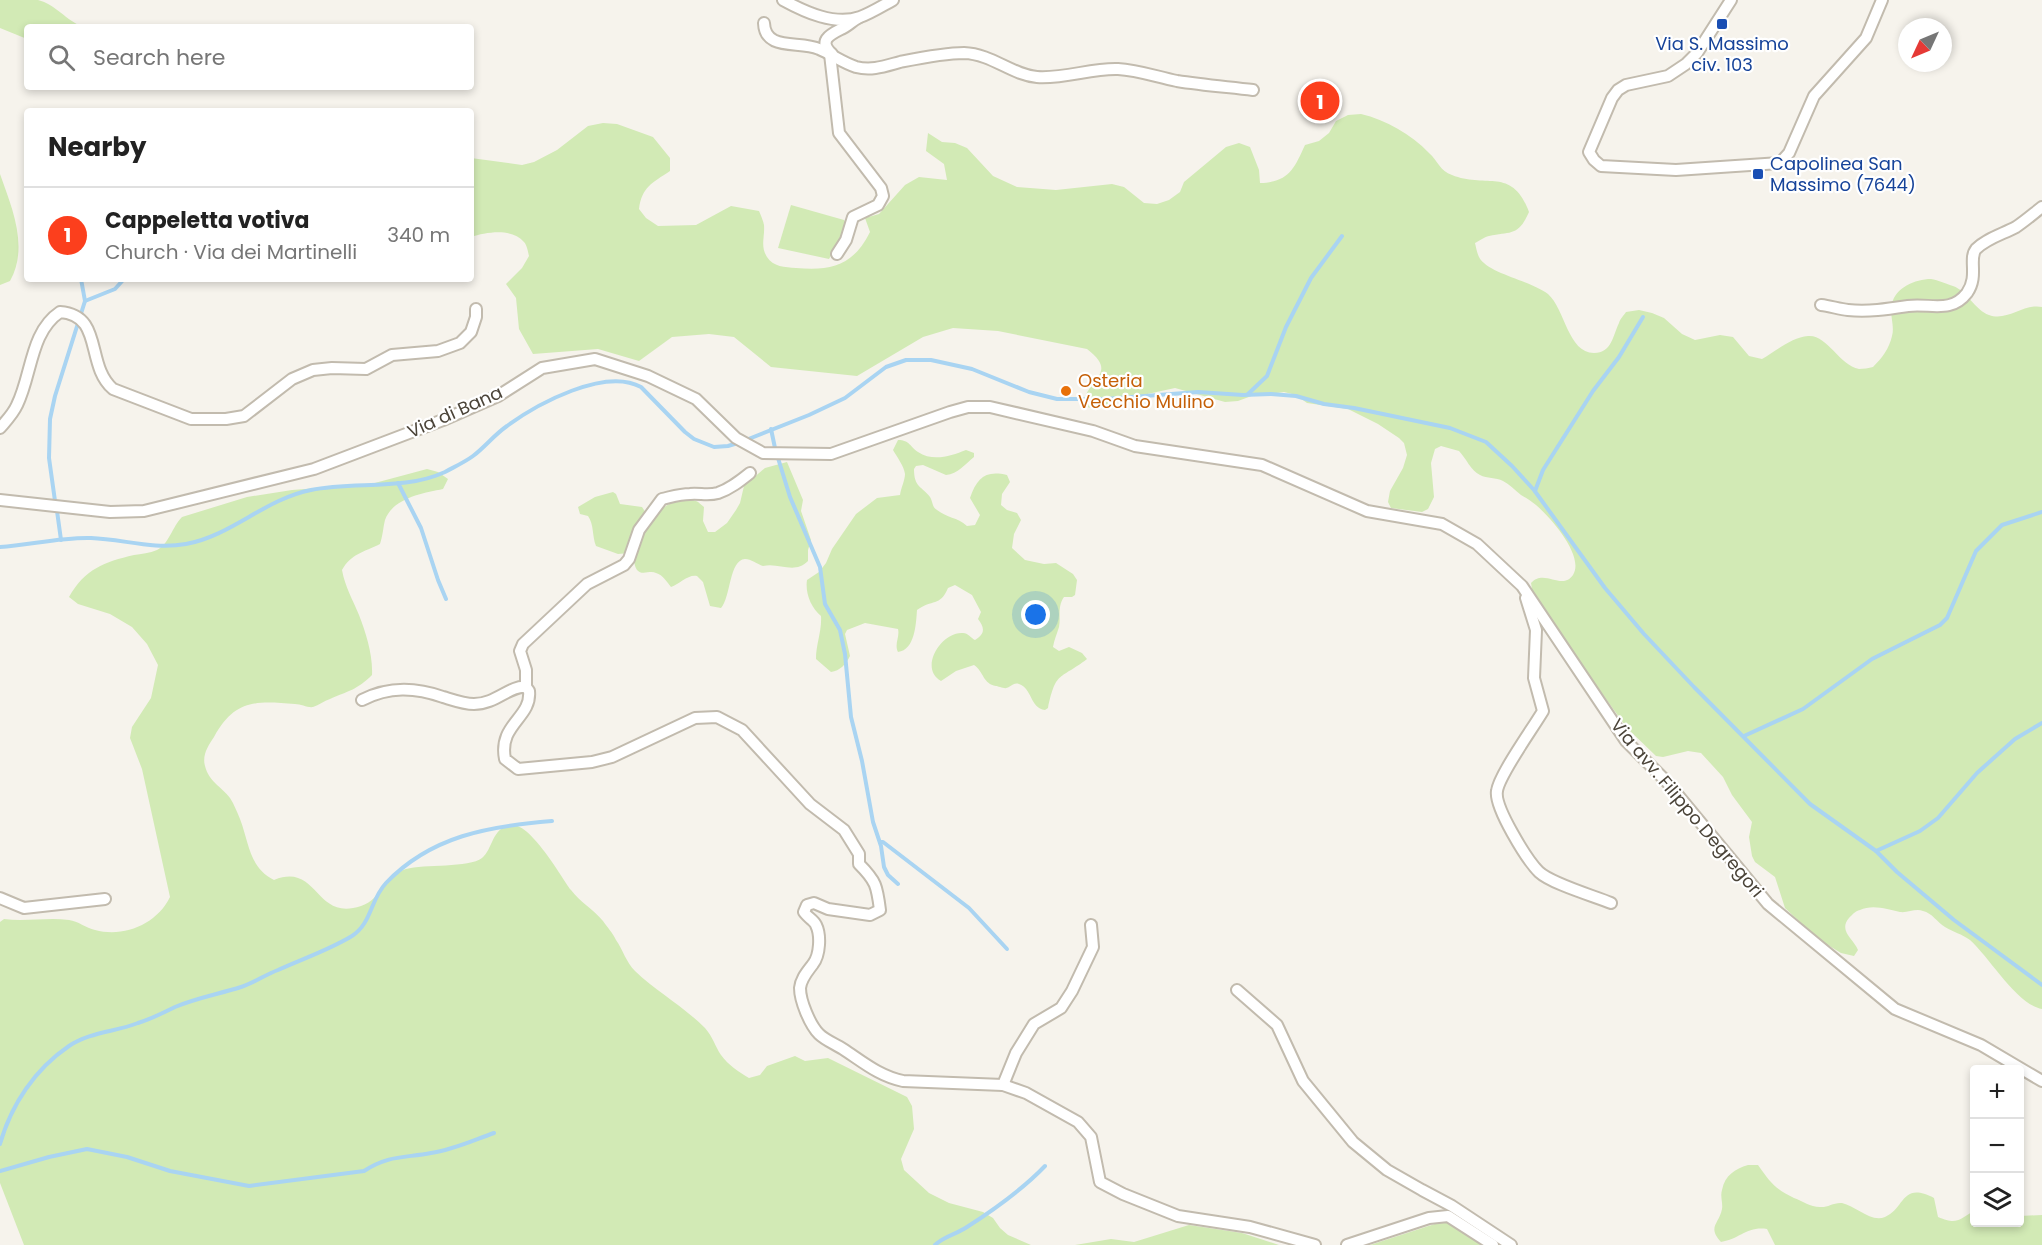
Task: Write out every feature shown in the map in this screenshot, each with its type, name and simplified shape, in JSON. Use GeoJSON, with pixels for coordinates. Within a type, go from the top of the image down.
{"type":"FeatureCollection","features":[{"type":"Feature","properties":{"kind":"street"},"geometry":{"type":"LineString","coordinates":[[783,0],[831,19],[858,18]]}},
{"type":"Feature","properties":{"kind":"street"},"geometry":{"type":"LineString","coordinates":[[837,254],[846,240],[853,218],[878,205],[883,196],[880,188],[839,133],[832,56],[826,40],[830,34],[893,0]]}},
{"type":"Feature","properties":{"kind":"street"},"geometry":{"type":"LineString","coordinates":[[1731,0],[1697,53],[1686,64],[1668,76],[1626,85],[1618,90],[1612,98],[1589,152],[1601,166],[1676,170],[1780,163],[1790,153],[1814,96],[1866,38],[1882,0]]}},
{"type":"Feature","properties":{"kind":"street"},"geometry":{"type":"LineString","coordinates":[[764,22],[764,31],[768,37],[776,41],[817,47],[856,67],[883,68],[906,61],[965,53],[994,60],[1019,73],[1036,77],[1069,76],[1121,69],[1197,84],[1254,90]]}},
{"type":"Feature","properties":{"kind":"street"},"geometry":{"type":"LineString","coordinates":[[1821,305],[1872,311],[1909,306],[1950,306],[1959,302],[1972,284],[1974,275],[1972,259],[1975,251],[1997,235],[2023,222],[2042,207]]}},
{"type":"Feature","properties":{"kind":"street"},"geometry":{"type":"LineString","coordinates":[[0,428],[16,408],[45,325],[60,312],[80,317],[88,326],[100,373],[105,382],[113,388],[191,419],[226,419],[244,416],[292,379],[313,370],[366,369],[392,355],[438,351],[460,343],[471,332],[476,309]]}},
{"type":"Feature","properties":{"kind":"street","name":"Via di Bana"},"geometry":{"type":"LineString","coordinates":[[0,500],[110,512],[144,511],[314,469],[443,420],[498,396],[542,368],[594,359],[648,376],[696,399],[736,438],[763,453],[831,454],[968,406],[990,407],[1093,431]]}},
{"type":"Feature","properties":{"kind":"street","name":"Via avv. Filippo Degregori"},"geometry":{"type":"LineString","coordinates":[[1093,431],[1135,446],[1262,465],[1367,511],[1442,524],[1477,544],[1522,586],[1626,741],[1667,782],[1767,904],[1895,1008],[1982,1045],[2042,1080]]}},
{"type":"Feature","properties":{"kind":"street"},"geometry":{"type":"LineString","coordinates":[[750,473],[730,488],[718,493],[682,494],[662,499],[639,530],[629,559],[624,565],[587,584],[523,644],[520,651],[526,670],[528,700],[520,716],[505,736],[505,759],[518,769],[612,758],[695,718],[717,717],[742,730],[810,804],[844,830],[859,854],[859,864],[873,878],[878,893],[880,910],[870,915],[828,909],[814,903],[807,905],[804,912],[816,923],[820,938],[815,963],[806,971],[800,988],[805,1010],[820,1035],[877,1072],[891,1078],[903,1081],[1003,1084],[1026,1093],[1078,1122],[1091,1137],[1100,1182],[1122,1194],[1178,1216],[1250,1227],[1315,1245]]}},
{"type":"Feature","properties":{"kind":"street"},"geometry":{"type":"LineString","coordinates":[[1522,586],[1536,630],[1534,678],[1543,711],[1504,774],[1497,789],[1496,799],[1508,825],[1540,872],[1557,882],[1611,903]]}},
{"type":"Feature","properties":{"kind":"street"},"geometry":{"type":"LineString","coordinates":[[362,700],[372,695],[406,688],[475,704],[495,700],[516,687],[526,687]]}},
{"type":"Feature","properties":{"kind":"street"},"geometry":{"type":"LineString","coordinates":[[0,898],[24,908],[105,899]]}},
{"type":"Feature","properties":{"kind":"street"},"geometry":{"type":"LineString","coordinates":[[1003,1084],[1016,1053],[1034,1024],[1061,1008],[1072,991],[1093,947],[1091,925]]}},
{"type":"Feature","properties":{"kind":"street"},"geometry":{"type":"LineString","coordinates":[[1237,990],[1277,1025],[1303,1081],[1353,1142],[1387,1170],[1452,1206],[1511,1245]]}},
{"type":"Feature","properties":{"kind":"street"},"geometry":{"type":"LineString","coordinates":[[1347,1245],[1429,1218],[1448,1216],[1493,1245]]}},
{"type":"Feature","properties":{"kind":"green space"},"geometry":{"type":"Polygon","coordinates":[[[0,0],[38,0],[50,5],[78,24],[24,24],[24,38],[0,28],[0,0]]]}},
{"type":"Feature","properties":{"kind":"green space"},"geometry":{"type":"Polygon","coordinates":[[[1361,114],[1389,124],[1422,146],[1448,173],[1464,179],[1506,184],[1515,189],[1529,212],[1525,220],[1513,232],[1487,237],[1475,243],[1478,255],[1491,268],[1548,294],[1578,346],[1585,351],[1594,353],[1605,350],[1626,312],[1639,310],[1664,318],[1682,334],[1695,340],[1720,335],[1733,337],[1749,356],[1762,359],[1796,339],[1815,337],[1845,362],[1862,369],[1873,367],[1887,349],[1893,332],[1891,308],[1894,298],[1901,289],[1912,283],[1931,279],[1958,288],[1984,313],[1996,317],[2035,306],[2042,307],[2042,1009],[2023,999],[1970,940],[1945,927],[1926,912],[1918,910],[1900,912],[1875,907],[1857,911],[1849,918],[1845,927],[1858,950],[1854,956],[1841,953],[1818,939],[1785,908],[1775,877],[1755,862],[1752,856],[1749,837],[1752,822],[1732,795],[1723,777],[1701,753],[1688,751],[1663,757],[1656,756],[1627,728],[1533,595],[1531,583],[1536,579],[1564,581],[1573,575],[1574,558],[1564,537],[1536,505],[1503,481],[1477,473],[1459,451],[1441,446],[1435,449],[1431,463],[1434,497],[1428,509],[1422,512],[1391,508],[1388,502],[1390,491],[1403,468],[1407,455],[1404,443],[1378,424],[1348,409],[1307,403],[1296,395],[1284,392],[1257,394],[1238,401],[1225,402],[1175,388],[1111,404],[1086,407],[1083,402],[1086,394],[1101,370],[1096,357],[1087,349],[998,331],[953,328],[923,337],[857,376],[771,367],[734,337],[709,334],[672,337],[639,361],[598,349],[533,354],[519,329],[516,298],[506,284],[522,268],[529,256],[526,245],[519,238],[506,233],[474,236],[474,158],[522,165],[534,162],[557,150],[588,126],[603,123],[617,124],[653,137],[670,158],[670,171],[645,190],[640,202],[639,209],[646,218],[658,226],[696,225],[731,206],[759,211],[764,225],[764,249],[770,260],[780,266],[809,269],[840,264],[856,252],[870,232],[865,218],[879,214],[905,185],[919,177],[947,180],[944,164],[926,151],[928,133],[942,142],[955,143],[967,148],[993,176],[1017,187],[1056,190],[1112,184],[1124,187],[1144,203],[1157,204],[1169,200],[1180,192],[1184,182],[1226,147],[1239,143],[1250,147],[1259,170],[1260,183],[1278,180],[1294,167],[1305,145],[1319,141],[1329,133],[1336,121],[1348,115],[1361,114]]]}},
{"type":"Feature","properties":{"kind":"green space"},"geometry":{"type":"Polygon","coordinates":[[[0,174],[17,228],[18,255],[16,268],[10,281],[0,285],[0,174]]]}},
{"type":"Feature","properties":{"kind":"green space"},"geometry":{"type":"Polygon","coordinates":[[[791,205],[844,220],[848,226],[829,259],[778,248],[791,205]]]}},
{"type":"Feature","properties":{"kind":"green space"},"geometry":{"type":"Polygon","coordinates":[[[898,440],[905,441],[918,452],[930,457],[948,456],[966,450],[974,453],[974,457],[958,471],[950,474],[946,475],[923,465],[916,466],[914,469],[917,483],[930,497],[935,509],[967,526],[975,525],[980,515],[970,498],[979,481],[987,475],[1007,475],[1010,482],[1002,494],[1001,505],[1017,513],[1021,520],[1014,534],[1012,548],[1025,560],[1044,564],[1056,563],[1073,574],[1077,580],[1075,595],[1064,597],[1062,601],[1059,627],[1053,647],[1059,651],[1069,647],[1082,653],[1087,659],[1060,677],[1054,687],[1048,708],[1045,710],[1036,706],[1023,686],[1015,684],[1005,688],[992,685],[974,665],[956,671],[941,681],[934,675],[932,660],[947,638],[963,633],[975,640],[983,631],[978,619],[981,612],[972,595],[955,585],[948,588],[939,600],[917,610],[914,636],[904,650],[898,652],[897,649],[898,629],[865,623],[847,630],[845,634],[850,656],[840,669],[831,672],[816,659],[821,616],[814,609],[810,600],[807,580],[819,572],[826,563],[832,549],[856,514],[877,498],[900,495],[905,474],[893,450],[898,440]]]}},
{"type":"Feature","properties":{"kind":"green space"},"geometry":{"type":"Polygon","coordinates":[[[787,462],[803,500],[801,511],[811,540],[808,561],[792,568],[763,566],[747,559],[740,561],[733,572],[727,596],[721,608],[710,606],[703,582],[697,576],[687,578],[671,587],[665,579],[654,572],[639,572],[629,553],[618,554],[596,546],[590,519],[580,514],[578,507],[595,497],[613,492],[620,504],[642,507],[648,516],[654,518],[672,502],[690,499],[704,507],[703,521],[708,532],[715,532],[727,523],[736,510],[744,486],[765,468],[787,462]]]}},
{"type":"Feature","properties":{"kind":"green space"},"geometry":{"type":"Polygon","coordinates":[[[427,469],[438,472],[448,479],[443,489],[410,498],[395,506],[385,520],[380,544],[354,557],[342,570],[366,637],[372,675],[357,687],[313,707],[297,704],[258,703],[239,709],[222,725],[206,751],[204,762],[207,771],[233,803],[251,854],[259,869],[274,880],[289,877],[300,879],[334,906],[346,909],[368,903],[393,876],[406,869],[457,865],[476,861],[486,854],[500,830],[511,825],[519,826],[535,840],[571,890],[603,921],[632,967],[643,979],[705,1028],[721,1055],[730,1065],[749,1078],[760,1075],[767,1066],[795,1056],[805,1061],[828,1058],[907,1097],[912,1106],[914,1129],[901,1159],[904,1170],[929,1193],[949,1203],[983,1212],[993,1218],[1008,1235],[1031,1245],[24,1245],[0,1183],[0,922],[4,919],[61,919],[95,930],[117,932],[138,927],[148,921],[157,915],[170,897],[142,769],[130,738],[132,727],[151,698],[158,665],[147,644],[132,627],[110,614],[78,604],[69,597],[75,587],[96,568],[113,561],[157,550],[168,540],[182,517],[247,497],[292,490],[371,484],[427,469]]]}},
{"type":"Feature","properties":{"kind":"green space"},"geometry":{"type":"Polygon","coordinates":[[[1758,1165],[1777,1188],[1810,1205],[1823,1207],[1842,1203],[1874,1218],[1885,1217],[1909,1194],[1915,1193],[1934,1198],[1938,1217],[1954,1221],[1970,1213],[1970,1227],[2024,1227],[2024,1216],[2042,1215],[2042,1245],[1775,1245],[1767,1229],[1754,1229],[1721,1242],[1714,1229],[1721,1214],[1723,1185],[1731,1173],[1739,1168],[1758,1165]]]}},
{"type":"Feature","properties":{"kind":"green space"},"geometry":{"type":"Polygon","coordinates":[[[1444,1221],[1487,1245],[1370,1245],[1444,1221]]]}},
{"type":"Feature","properties":{"kind":"green space"},"geometry":{"type":"Polygon","coordinates":[[[1189,1225],[1242,1233],[1279,1245],[1075,1245],[1111,1239],[1134,1242],[1189,1225]]]}},
{"type":"Feature","properties":{"kind":"waterway"},"geometry":{"type":"LineString","coordinates":[[1248,394],[1267,376],[1286,327],[1311,278],[1342,236]]}},
{"type":"Feature","properties":{"kind":"waterway"},"geometry":{"type":"LineString","coordinates":[[55,501],[49,458],[50,419],[85,301],[82,282]]}},
{"type":"Feature","properties":{"kind":"waterway"},"geometry":{"type":"LineString","coordinates":[[85,301],[115,289],[121,282]]}},
{"type":"Feature","properties":{"kind":"waterway"},"geometry":{"type":"LineString","coordinates":[[1535,491],[1543,470],[1643,317]]}},
{"type":"Feature","properties":{"kind":"waterway"},"geometry":{"type":"LineString","coordinates":[[0,547],[80,538],[162,546],[202,540],[278,501],[311,490],[413,482],[445,472],[473,456],[502,430],[536,408],[572,391],[609,382],[626,382],[641,387],[685,432],[694,439],[714,447],[741,442],[809,415],[845,398],[886,367],[906,360],[931,360],[972,369],[1029,392],[1057,399],[1105,399],[1198,392],[1271,394],[1296,396],[1324,404],[1450,428],[1486,442],[1512,466],[1534,490],[1605,588],[1644,634],[1810,804],[1876,851],[1897,872],[1954,920],[2042,985]]}},
{"type":"Feature","properties":{"kind":"waterway"},"geometry":{"type":"LineString","coordinates":[[771,429],[775,448]]}},
{"type":"Feature","properties":{"kind":"waterway"},"geometry":{"type":"LineString","coordinates":[[778,458],[790,497],[820,567],[825,604],[840,630],[845,654],[851,717],[873,822],[881,846],[884,867],[888,875],[898,884]]}},
{"type":"Feature","properties":{"kind":"waterway"},"geometry":{"type":"LineString","coordinates":[[398,483],[421,528],[446,599]]}},
{"type":"Feature","properties":{"kind":"waterway"},"geometry":{"type":"LineString","coordinates":[[57,511],[61,540]]}},
{"type":"Feature","properties":{"kind":"waterway"},"geometry":{"type":"LineString","coordinates":[[1744,736],[1803,709],[1872,659],[1940,625],[1947,618],[1976,551],[2002,525],[2042,512]]}},
{"type":"Feature","properties":{"kind":"waterway"},"geometry":{"type":"LineString","coordinates":[[1876,851],[1920,831],[1938,818],[1977,773],[2015,739],[2042,723]]}},
{"type":"Feature","properties":{"kind":"waterway"},"geometry":{"type":"LineString","coordinates":[[0,1144],[11,1115],[26,1089],[45,1066],[77,1041],[148,1020],[183,1004],[246,985],[343,941],[364,925],[386,883],[403,867],[442,844],[484,830],[552,821]]}},
{"type":"Feature","properties":{"kind":"waterway"},"geometry":{"type":"LineString","coordinates":[[880,842],[969,908],[1007,949]]}},
{"type":"Feature","properties":{"kind":"waterway"},"geometry":{"type":"LineString","coordinates":[[0,1171],[87,1149],[127,1157],[170,1171],[249,1186],[364,1171],[381,1162],[447,1150],[494,1133]]}},
{"type":"Feature","properties":{"kind":"waterway"},"geometry":{"type":"LineString","coordinates":[[935,1245],[998,1206],[1045,1166]]}},
{"type":"Feature","properties":{"kind":"place","name":"Via S. Massimo civ. 103"},"geometry":{"type":"Point","coordinates":[1722,24]}},
{"type":"Feature","properties":{"kind":"place","name":"Cappeletta votiva"},"geometry":{"type":"Point","coordinates":[1320,101]}},
{"type":"Feature","properties":{"kind":"place","name":"Capolinea San Massimo (7644)"},"geometry":{"type":"Point","coordinates":[1758,174]}},
{"type":"Feature","properties":{"kind":"place","name":"Osteria Vecchio Mulino"},"geometry":{"type":"Point","coordinates":[1066,391]}}]}
